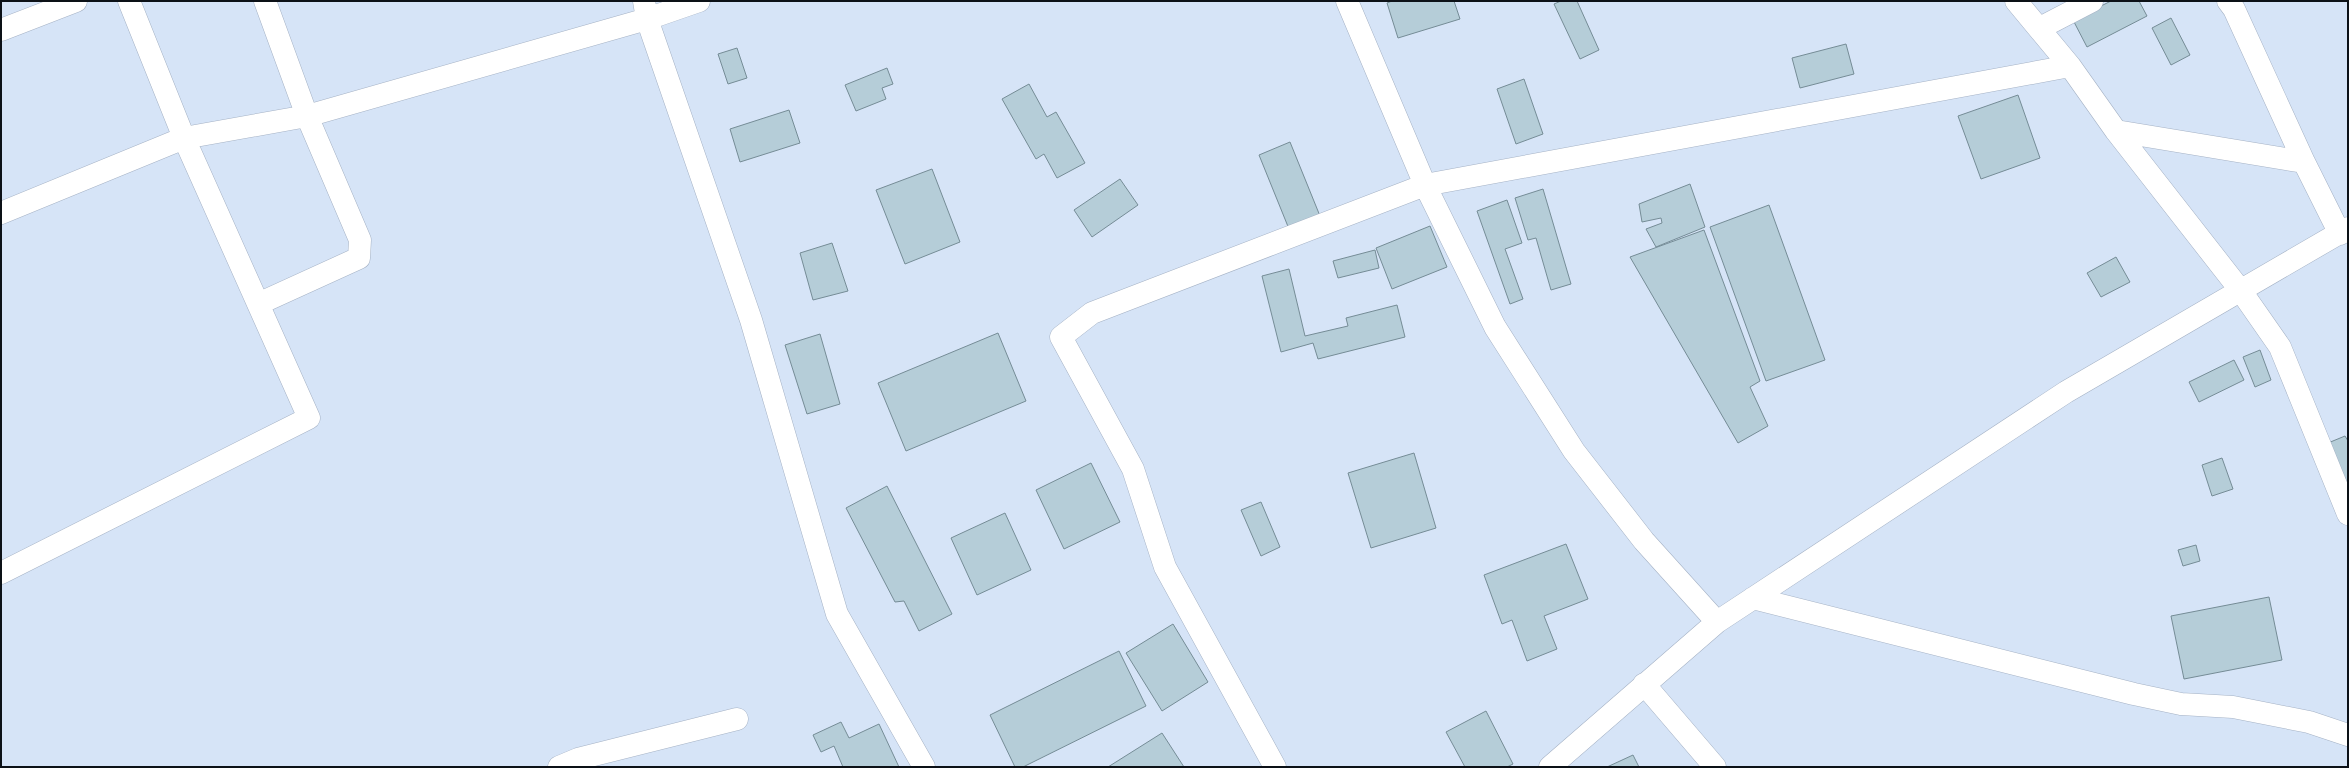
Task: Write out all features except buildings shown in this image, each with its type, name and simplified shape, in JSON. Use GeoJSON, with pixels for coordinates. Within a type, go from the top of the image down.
{"type":"FeatureCollection","features":[{"type":"Feature","properties":{"kind":"street"},"geometry":{"type":"LineString","coordinates":[[1,30],[76,1]]}},
{"type":"Feature","properties":{"kind":"street"},"geometry":{"type":"LineString","coordinates":[[1,573],[309,418],[184,138],[129,1]]}},
{"type":"Feature","properties":{"kind":"street"},"geometry":{"type":"LineString","coordinates":[[258,304],[359,258],[360,240],[307,116],[265,1]]}},
{"type":"Feature","properties":{"kind":"street"},"geometry":{"type":"LineString","coordinates":[[1,213],[184,138],[307,116],[646,10],[698,1]]}},
{"type":"Feature","properties":{"kind":"street"},"geometry":{"type":"LineString","coordinates":[[1347,1],[1425,185],[1495,327],[1574,451],[1644,541],[1717,622]]}},
{"type":"Feature","properties":{"kind":"street"},"geometry":{"type":"LineString","coordinates":[[2016,1],[2040,28],[2070,66],[2116,131],[2241,291],[2280,347],[2348,514]]}},
{"type":"Feature","properties":{"kind":"street"},"geometry":{"type":"LineString","coordinates":[[2040,28],[2092,1]]}},
{"type":"Feature","properties":{"kind":"street"},"geometry":{"type":"LineString","coordinates":[[1550,767],[1717,622],[2066,392],[2344,231],[2304,162],[2234,9],[2228,1]]}},
{"type":"Feature","properties":{"kind":"street"},"geometry":{"type":"LineString","coordinates":[[646,10],[751,320],[838,614],[924,767]]}},
{"type":"Feature","properties":{"kind":"street"},"geometry":{"type":"LineString","coordinates":[[1275,767],[1165,567],[1133,469],[1061,337],[1092,313],[1425,185],[2070,66]]}},
{"type":"Feature","properties":{"kind":"street"},"geometry":{"type":"LineString","coordinates":[[2116,131],[2304,162]]}},
{"type":"Feature","properties":{"kind":"street"},"geometry":{"type":"LineString","coordinates":[[1753,598],[2134,694],[2180,704],[2233,708],[2301,720],[2348,735]]}},
{"type":"Feature","properties":{"kind":"street"},"geometry":{"type":"LineString","coordinates":[[1644,684],[1715,767]]}},
{"type":"Feature","properties":{"kind":"street"},"geometry":{"type":"LineString","coordinates":[[559,767],[578,759],[737,719]]}}]}
